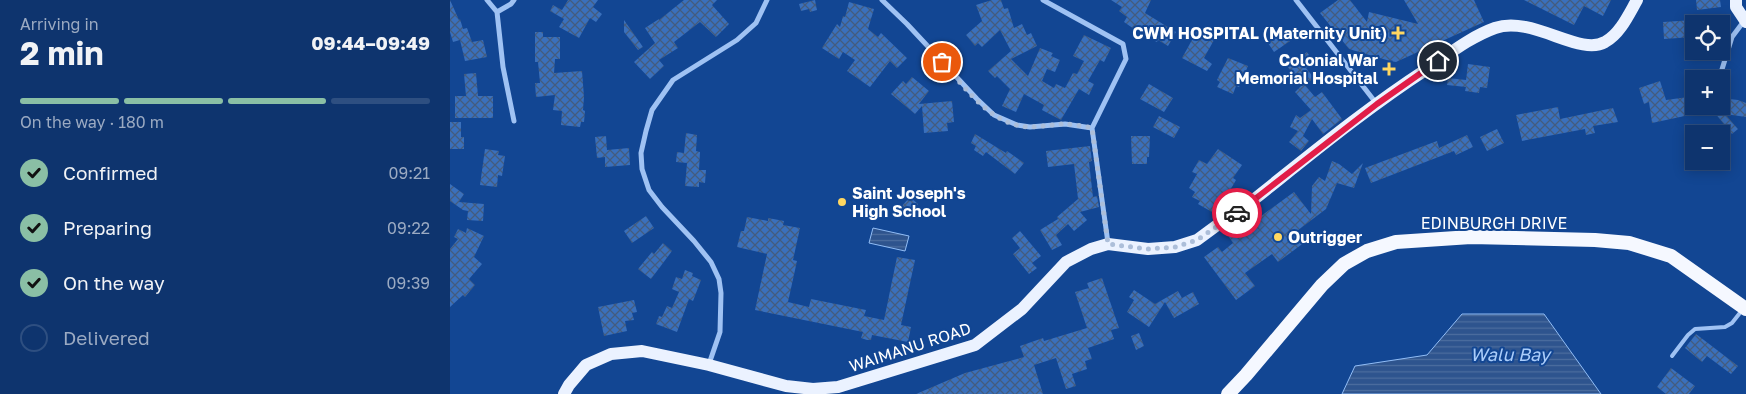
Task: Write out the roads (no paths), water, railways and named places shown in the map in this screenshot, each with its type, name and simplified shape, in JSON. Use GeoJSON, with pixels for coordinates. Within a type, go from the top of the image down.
{"type":"FeatureCollection","features":[{"type":"Feature","properties":{"kind":"highway","name":"EDINBURGH DRIVE"},"geometry":{"type":"LineString","coordinates":[[1228,394],[1322,285],[1344,264],[1367,251],[1396,242],[1471,237],[1595,240],[1629,243],[1671,256],[1745,308]]}},
{"type":"Feature","properties":{"kind":"main road","name":"WAIMANU ROAD"},"geometry":{"type":"LineString","coordinates":[[564,394],[569,385],[586,366],[611,354],[642,351],[709,365],[786,386],[813,389],[838,387],[864,380],[975,345],[1022,309],[1066,262],[1092,249],[1108,244],[1148,249],[1175,247],[1197,240],[1216,226],[1224,223],[1377,104],[1470,40],[1497,28],[1523,26],[1592,46],[1605,42],[1616,34],[1637,0]]}},
{"type":"Feature","properties":{"kind":"main road"},"geometry":{"type":"LineString","coordinates":[[1736,0],[1736,7],[1745,21]]}},
{"type":"Feature","properties":{"kind":"street"},"geometry":{"type":"LineString","coordinates":[[487,0],[497,12],[503,67],[514,121]]}},
{"type":"Feature","properties":{"kind":"street"},"geometry":{"type":"LineString","coordinates":[[497,12],[511,4],[514,0]]}},
{"type":"Feature","properties":{"kind":"street"},"geometry":{"type":"LineString","coordinates":[[709,365],[720,332],[721,293],[719,279],[711,262],[649,190],[642,169],[641,153],[652,110],[672,80],[737,40],[756,22],[767,0]]}},
{"type":"Feature","properties":{"kind":"street"},"geometry":{"type":"LineString","coordinates":[[882,0],[977,99],[994,115],[1005,122],[1017,126],[1030,127],[1065,124],[1092,128]]}},
{"type":"Feature","properties":{"kind":"street"},"geometry":{"type":"LineString","coordinates":[[1043,0],[1123,44],[1126,58],[1092,128],[1108,244]]}},
{"type":"Feature","properties":{"kind":"street"},"geometry":{"type":"LineString","coordinates":[[1296,0],[1377,104]]}},
{"type":"Feature","properties":{"kind":"street"},"geometry":{"type":"LineString","coordinates":[[1721,70],[1732,38],[1745,21]]}},
{"type":"Feature","properties":{"kind":"lane"},"geometry":{"type":"LineString","coordinates":[[1672,356],[1695,329],[1725,327],[1732,324],[1745,308]]}},
{"type":"Feature","properties":{"kind":"water"},"geometry":{"type":"Polygon","coordinates":[[[873,228],[909,236],[905,251],[869,243],[873,228]]]}},
{"type":"Feature","properties":{"kind":"water","name":"Walu Bay"},"geometry":{"type":"Polygon","coordinates":[[[1462,314],[1544,314],[1601,394],[1342,394],[1355,366],[1427,355],[1462,314]]]}},
{"type":"Feature","properties":{"kind":"place","name":"CWM HOSPITAL (Maternity Unit)"},"geometry":{"type":"Point","coordinates":[1398,33]}},
{"type":"Feature","properties":{"kind":"place","name":"Colonial War Memorial Hospital"},"geometry":{"type":"Point","coordinates":[1389,69]}},
{"type":"Feature","properties":{"kind":"place","name":"Saint Joseph's High School"},"geometry":{"type":"Point","coordinates":[842,202]}},
{"type":"Feature","properties":{"kind":"place","name":"Outrigger"},"geometry":{"type":"Point","coordinates":[1278,237]}}]}
